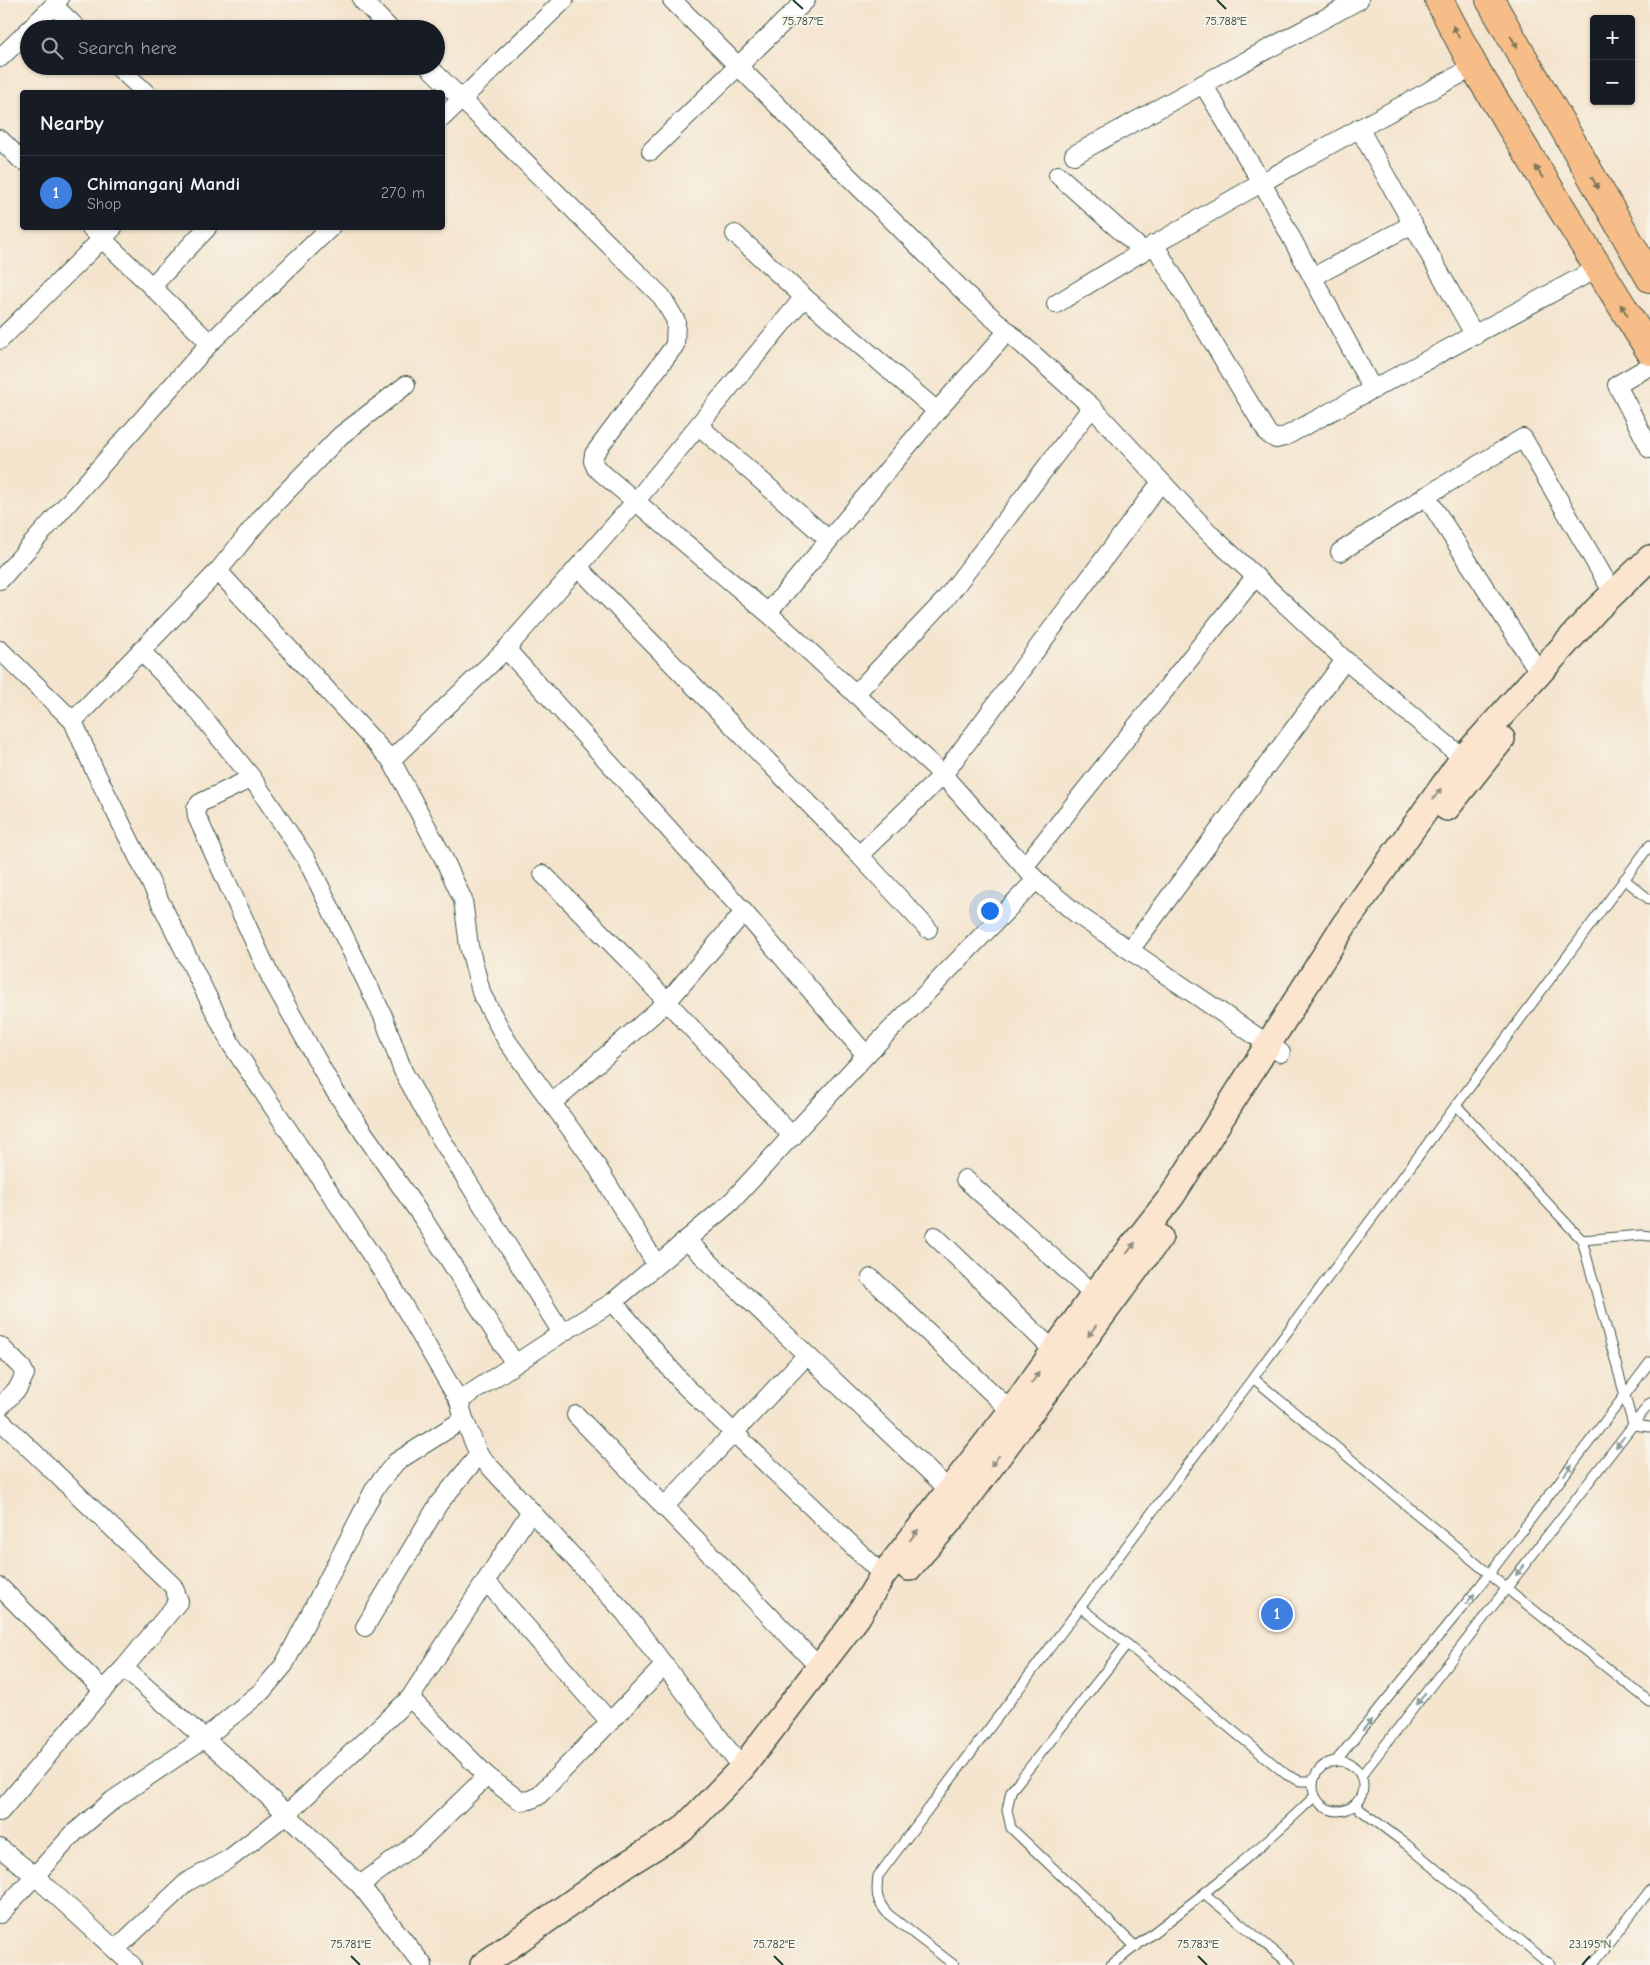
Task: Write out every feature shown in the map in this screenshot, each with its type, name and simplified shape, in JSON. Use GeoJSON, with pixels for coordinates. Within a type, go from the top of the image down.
{"type":"FeatureCollection","features":[{"type":"Feature","properties":{"kind":"main road"},"geometry":{"type":"LineString","coordinates":[[1439,0],[1474,67],[1650,351]]}},
{"type":"Feature","properties":{"kind":"main road"},"geometry":{"type":"LineString","coordinates":[[1492,0],[1650,278]]}},
{"type":"Feature","properties":{"kind":"street"},"geometry":{"type":"LineString","coordinates":[[362,0],[381,20]]}},
{"type":"Feature","properties":{"kind":"street"},"geometry":{"type":"LineString","coordinates":[[445,115],[564,0]]}},
{"type":"Feature","properties":{"kind":"street"},"geometry":{"type":"LineString","coordinates":[[672,0],[967,295],[1092,407],[1161,482],[1255,577],[1345,660],[1463,758]]}},
{"type":"Feature","properties":{"kind":"street"},"geometry":{"type":"LineString","coordinates":[[651,151],[806,0]]}},
{"type":"Feature","properties":{"kind":"street"},"geometry":{"type":"LineString","coordinates":[[1074,155],[1359,0]]}},
{"type":"Feature","properties":{"kind":"street"},"geometry":{"type":"LineString","coordinates":[[38,20],[56,3],[70,20]]}},
{"type":"Feature","properties":{"kind":"street"},"geometry":{"type":"LineString","coordinates":[[0,58],[20,38]]}},
{"type":"Feature","properties":{"kind":"street"},"geometry":{"type":"LineString","coordinates":[[1056,304],[1149,247],[1262,182],[1474,67]]}},
{"type":"Feature","properties":{"kind":"street"},"geometry":{"type":"LineString","coordinates":[[127,75],[143,90]]}},
{"type":"Feature","properties":{"kind":"street"},"geometry":{"type":"LineString","coordinates":[[437,75],[662,297],[676,321],[675,345],[594,454],[593,462],[596,468],[768,613],[943,775],[1030,873],[1078,915],[1274,1049]]}},
{"type":"Feature","properties":{"kind":"street"},"geometry":{"type":"LineString","coordinates":[[1203,84],[1262,182],[1373,390]]}},
{"type":"Feature","properties":{"kind":"street"},"geometry":{"type":"LineString","coordinates":[[1359,128],[1475,336]]}},
{"type":"Feature","properties":{"kind":"street"},"geometry":{"type":"LineString","coordinates":[[0,139],[20,159]]}},
{"type":"Feature","properties":{"kind":"street"},"geometry":{"type":"LineString","coordinates":[[1058,175],[1149,247],[1268,434],[1276,439],[1284,437],[1475,336],[1598,268]]}},
{"type":"Feature","properties":{"kind":"street"},"geometry":{"type":"LineString","coordinates":[[1313,277],[1413,224]]}},
{"type":"Feature","properties":{"kind":"street"},"geometry":{"type":"LineString","coordinates":[[152,286],[205,230]]}},
{"type":"Feature","properties":{"kind":"street"},"geometry":{"type":"LineString","coordinates":[[0,580],[210,343],[328,230]]}},
{"type":"Feature","properties":{"kind":"street"},"geometry":{"type":"LineString","coordinates":[[1,336],[102,231],[152,286],[210,343]]}},
{"type":"Feature","properties":{"kind":"street"},"geometry":{"type":"LineString","coordinates":[[735,234],[804,297],[937,411]]}},
{"type":"Feature","properties":{"kind":"street"},"geometry":{"type":"LineString","coordinates":[[391,760],[506,649],[635,502],[804,297]]}},
{"type":"Feature","properties":{"kind":"street"},"geometry":{"type":"LineString","coordinates":[[768,613],[937,411],[1008,331]]}},
{"type":"Feature","properties":{"kind":"street"},"geometry":{"type":"LineString","coordinates":[[1650,366],[1617,385],[1650,449]]}},
{"type":"Feature","properties":{"kind":"street"},"geometry":{"type":"LineString","coordinates":[[73,721],[142,652],[218,571],[261,518],[340,436],[406,385]]}},
{"type":"Feature","properties":{"kind":"street"},"geometry":{"type":"LineString","coordinates":[[855,694],[944,601],[1092,407]]}},
{"type":"Feature","properties":{"kind":"street"},"geometry":{"type":"LineString","coordinates":[[699,426],[829,540]]}},
{"type":"Feature","properties":{"kind":"street"},"geometry":{"type":"LineString","coordinates":[[1340,552],[1426,496],[1523,438],[1613,593]]}},
{"type":"Feature","properties":{"kind":"street"},"geometry":{"type":"LineString","coordinates":[[859,855],[943,775],[1161,482]]}},
{"type":"Feature","properties":{"kind":"street"},"geometry":{"type":"LineString","coordinates":[[1426,496],[1539,672]]}},
{"type":"Feature","properties":{"kind":"street"},"geometry":{"type":"LineString","coordinates":[[1274,1049],[1344,925],[1463,758],[1539,672],[1613,593],[1650,558]]}},
{"type":"Feature","properties":{"kind":"street"},"geometry":{"type":"LineString","coordinates":[[578,567],[859,855],[928,929]]}},
{"type":"Feature","properties":{"kind":"street"},"geometry":{"type":"LineString","coordinates":[[218,571],[391,760],[463,900],[469,946],[482,995],[506,1041],[593,1160],[656,1264]]}},
{"type":"Feature","properties":{"kind":"street"},"geometry":{"type":"LineString","coordinates":[[856,1618],[890,1588],[956,1514],[1172,1196],[1417,846],[1499,742],[1650,575]]}},
{"type":"Feature","properties":{"kind":"street"},"geometry":{"type":"LineString","coordinates":[[459,1401],[562,1333],[613,1302],[731,1202],[793,1137],[1030,873],[1255,577]]}},
{"type":"Feature","properties":{"kind":"street"},"geometry":{"type":"LineString","coordinates":[[506,649],[744,912],[866,1055]]}},
{"type":"Feature","properties":{"kind":"street"},"geometry":{"type":"LineString","coordinates":[[0,650],[73,721],[93,768],[230,1044],[392,1286],[459,1401],[464,1419],[479,1455],[625,1613],[742,1768]]}},
{"type":"Feature","properties":{"kind":"street"},"geometry":{"type":"LineString","coordinates":[[142,652],[194,706],[252,778],[307,860],[383,1016],[404,1071],[435,1129],[562,1333]]}},
{"type":"Feature","properties":{"kind":"street"},"geometry":{"type":"LineString","coordinates":[[1130,950],[1345,660]]}},
{"type":"Feature","properties":{"kind":"street"},"geometry":{"type":"LineString","coordinates":[[252,778],[200,803],[196,808],[197,817],[271,978],[332,1087],[422,1217],[515,1364]]}},
{"type":"Feature","properties":{"kind":"street"},"geometry":{"type":"LineString","coordinates":[[543,874],[793,1137]]}},
{"type":"Feature","properties":{"kind":"street"},"geometry":{"type":"LineString","coordinates":[[552,1103],[666,1002],[744,912]]}},
{"type":"Feature","properties":{"kind":"street"},"geometry":{"type":"LineString","coordinates":[[965,1178],[1101,1302]]}},
{"type":"Feature","properties":{"kind":"street"},"geometry":{"type":"LineString","coordinates":[[935,1236],[1054,1351]]}},
{"type":"Feature","properties":{"kind":"street"},"geometry":{"type":"LineString","coordinates":[[686,1240],[949,1490]]}},
{"type":"Feature","properties":{"kind":"street"},"geometry":{"type":"LineString","coordinates":[[871,1278],[1011,1411]]}},
{"type":"Feature","properties":{"kind":"street"},"geometry":{"type":"LineString","coordinates":[[613,1302],[685,1386],[883,1575]]}},
{"type":"Feature","properties":{"kind":"street"},"geometry":{"type":"LineString","coordinates":[[484,1965],[622,1866],[682,1830],[742,1768],[856,1618],[883,1575],[1011,1411],[1054,1351],[1101,1302]]}},
{"type":"Feature","properties":{"kind":"street"},"geometry":{"type":"LineString","coordinates":[[0,1346],[22,1368],[24,1374],[18,1388],[0,1406]]}},
{"type":"Feature","properties":{"kind":"street"},"geometry":{"type":"LineString","coordinates":[[664,1507],[806,1356]]}},
{"type":"Feature","properties":{"kind":"street"},"geometry":{"type":"LineString","coordinates":[[576,1415],[818,1666]]}},
{"type":"Feature","properties":{"kind":"street"},"geometry":{"type":"LineString","coordinates":[[0,1914],[74,1833],[113,1800],[205,1738],[262,1691],[284,1665],[375,1488],[396,1462],[464,1419]]}},
{"type":"Feature","properties":{"kind":"street"},"geometry":{"type":"LineString","coordinates":[[0,1420],[173,1586],[179,1601],[0,1812]]}},
{"type":"Feature","properties":{"kind":"street"},"geometry":{"type":"LineString","coordinates":[[365,1627],[439,1503],[479,1455]]}},
{"type":"Feature","properties":{"kind":"street"},"geometry":{"type":"LineString","coordinates":[[116,1949],[187,1882],[229,1859],[287,1814],[410,1698],[531,1511]]}},
{"type":"Feature","properties":{"kind":"street"},"geometry":{"type":"LineString","coordinates":[[486,1581],[610,1722]]}},
{"type":"Feature","properties":{"kind":"street"},"geometry":{"type":"LineString","coordinates":[[0,1587],[103,1690]]}},
{"type":"Feature","properties":{"kind":"street"},"geometry":{"type":"LineString","coordinates":[[410,1698],[487,1776],[520,1800],[530,1800],[538,1796],[664,1665]]}},
{"type":"Feature","properties":{"kind":"street"},"geometry":{"type":"LineString","coordinates":[[124,1668],[205,1738],[360,1885],[423,1965]]}},
{"type":"Feature","properties":{"kind":"street"},"geometry":{"type":"LineString","coordinates":[[360,1885],[421,1840],[487,1776]]}},
{"type":"Feature","properties":{"kind":"street"},"geometry":{"type":"LineString","coordinates":[[0,1848],[35,1876],[132,1965]]}},
{"type":"Feature","properties":{"kind":"lane"},"geometry":{"type":"LineString","coordinates":[[954,1965],[888,1914],[879,1904],[876,1894],[878,1876],[1081,1608],[1650,845]]}},
{"type":"Feature","properties":{"kind":"lane"},"geometry":{"type":"LineString","coordinates":[[1624,878],[1650,900]]}},
{"type":"Feature","properties":{"kind":"lane"},"geometry":{"type":"LineString","coordinates":[[1456,1105],[1582,1240],[1633,1425]]}},
{"type":"Feature","properties":{"kind":"lane"},"geometry":{"type":"LineString","coordinates":[[1582,1240],[1641,1235],[1650,1236]]}},
{"type":"Feature","properties":{"kind":"lane"},"geometry":{"type":"LineString","coordinates":[[1650,1362],[1490,1573],[1335,1762],[1321,1768],[1313,1781],[1315,1796],[1325,1808],[1332,1811],[1348,1810],[1354,1805],[1362,1792],[1361,1776],[1650,1403]]}},
{"type":"Feature","properties":{"kind":"lane"},"geometry":{"type":"LineString","coordinates":[[1253,1378],[1506,1588],[1650,1702]]}},
{"type":"Feature","properties":{"kind":"lane"},"geometry":{"type":"LineString","coordinates":[[1633,1425],[1650,1427]]}},
{"type":"Feature","properties":{"kind":"lane"},"geometry":{"type":"LineString","coordinates":[[1081,1608],[1287,1775],[1300,1782],[1313,1781]]}},
{"type":"Feature","properties":{"kind":"lane"},"geometry":{"type":"LineString","coordinates":[[1127,1644],[1012,1791],[1006,1810],[1011,1828],[1136,1947]]}},
{"type":"Feature","properties":{"kind":"lane"},"geometry":{"type":"LineString","coordinates":[[1335,1762],[1350,1765],[1361,1776]]}},
{"type":"Feature","properties":{"kind":"lane"},"geometry":{"type":"LineString","coordinates":[[1111,1965],[1206,1894],[1272,1838],[1315,1796]]}},
{"type":"Feature","properties":{"kind":"lane"},"geometry":{"type":"LineString","coordinates":[[1354,1805],[1406,1844],[1550,1965]]}},
{"type":"Feature","properties":{"kind":"lane"},"geometry":{"type":"LineString","coordinates":[[1592,1965],[1650,1890]]}},
{"type":"Feature","properties":{"kind":"lane"},"geometry":{"type":"LineString","coordinates":[[1206,1894],[1291,1965]]}},
{"type":"Feature","properties":{"kind":"place","name":"Chimanganj Mandi"},"geometry":{"type":"Point","coordinates":[1277,1614]}}]}
